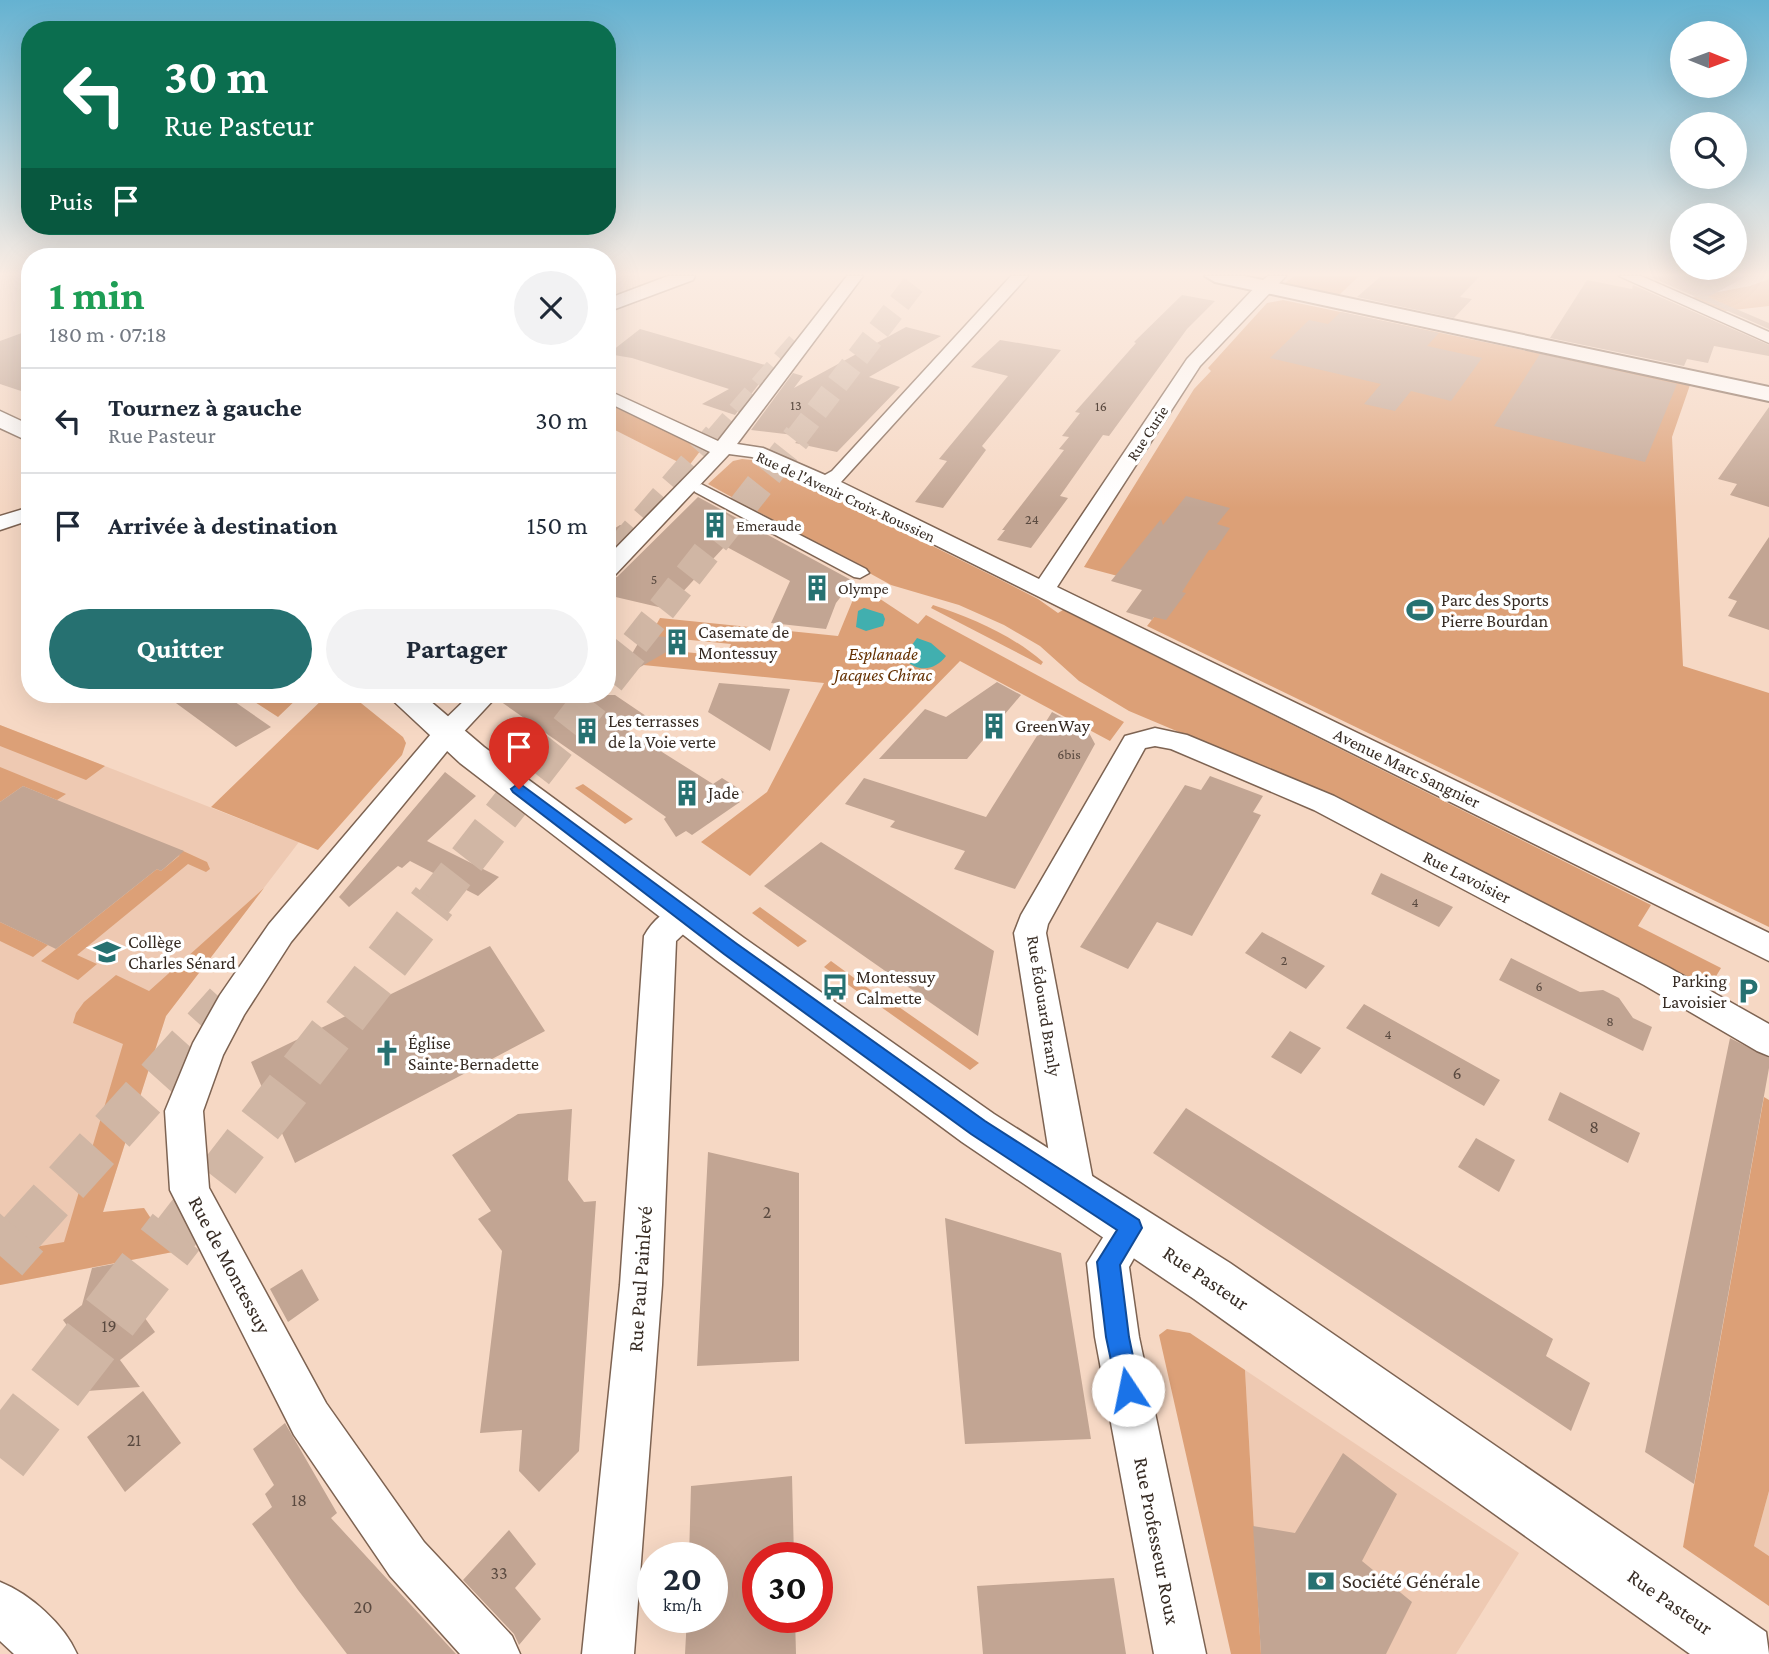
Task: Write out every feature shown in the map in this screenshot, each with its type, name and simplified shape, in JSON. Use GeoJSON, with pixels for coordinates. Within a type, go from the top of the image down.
{"type":"FeatureCollection","features":[{"type":"Feature","properties":{"kind":"main road"},"geometry":{"type":"LineString","coordinates":[[1588,353],[1769,394]]}},
{"type":"Feature","properties":{"kind":"street"},"geometry":{"type":"LineString","coordinates":[[616,561],[723,449],[796,353]]}},
{"type":"Feature","properties":{"kind":"street"},"geometry":{"type":"LineString","coordinates":[[826,483],[839,475],[950,353]]}},
{"type":"Feature","properties":{"kind":"street","name":"Rue Curie"},"geometry":{"type":"LineString","coordinates":[[1044,589],[1193,363],[1202,353]]}},
{"type":"Feature","properties":{"kind":"street","name":"Rue de l'Avenir Croix-Roussien"},"geometry":{"type":"LineString","coordinates":[[616,399],[710,446],[756,452],[826,483],[1044,589]]}},
{"type":"Feature","properties":{"kind":"street"},"geometry":{"type":"LineString","coordinates":[[0,418],[21,430]]}},
{"type":"Feature","properties":{"kind":"street"},"geometry":{"type":"LineString","coordinates":[[701,489],[860,573]]}},
{"type":"Feature","properties":{"kind":"street"},"geometry":{"type":"LineString","coordinates":[[0,523],[21,516]]}},
{"type":"Feature","properties":{"kind":"street","name":"Avenue Marc Sangnier"},"geometry":{"type":"LineString","coordinates":[[1044,589],[1769,948]]}},
{"type":"Feature","properties":{"kind":"street","name":"Rue Pasteur"},"geometry":{"type":"LineString","coordinates":[[412,703],[472,755],[978,1128],[1212,1281],[1744,1654]]}},
{"type":"Feature","properties":{"kind":"street","name":"Rue de Montessuy"},"geometry":{"type":"LineString","coordinates":[[477,703],[447,733],[280,933],[232,1005],[206,1053],[184,1111],[190,1190],[310,1419],[407,1559],[494,1654]]}},
{"type":"Feature","properties":{"kind":"street","name":"Rue Lavoisier"},"geometry":{"type":"LineString","coordinates":[[1155,737],[1177,741],[1324,803],[1656,976],[1769,1041]]}},
{"type":"Feature","properties":{"kind":"street","name":"Rue Édouard Branly"},"geometry":{"type":"LineString","coordinates":[[1075,1191],[1030,933],[1032,924],[1135,742],[1155,737]]}},
{"type":"Feature","properties":{"kind":"street","name":"Rue Paul Painlevé"},"geometry":{"type":"LineString","coordinates":[[608,1654],[640,1285],[660,936],[685,914]]}},
{"type":"Feature","properties":{"kind":"street","name":"Rue Professeur Roux"},"geometry":{"type":"LineString","coordinates":[[1131,1228],[1108,1262],[1117,1337],[1180,1654]]}},
{"type":"Feature","properties":{"kind":"street"},"geometry":{"type":"LineString","coordinates":[[0,1607],[51,1654]]}},
{"type":"Feature","properties":{"kind":"shaded area","name":"Collège Charles Sénard"},"geometry":{"type":"Polygon","coordinates":[[[0,725],[299,842],[166,1016],[103,1212],[144,1208],[173,1252],[0,1285],[0,725]]]}},
{"type":"Feature","properties":{"kind":"shaded area"},"geometry":{"type":"Polygon","coordinates":[[[1245,1370],[1519,1553],[1456,1654],[1261,1654],[1245,1370]]]}},
{"type":"Feature","properties":{"kind":"shaded area"},"geometry":{"type":"Polygon","coordinates":[[[1769,1491],[1769,1556],[1754,1546],[1769,1491]]]}},
{"type":"Feature","properties":{"kind":"green space","name":"Parc des Sports Pierre Bourdan"},"geometry":{"type":"Polygon","coordinates":[[[1221,353],[1538,353],[1690,385],[1672,437],[1683,666],[1769,693],[1769,927],[1147,626],[1165,603],[1170,590],[1084,567],[1194,389],[1211,371],[1208,368],[1221,353]]]}},
{"type":"Feature","properties":{"kind":"green space"},"geometry":{"type":"Polygon","coordinates":[[[616,406],[701,449],[688,467],[616,431],[616,406]]]}},
{"type":"Feature","properties":{"kind":"green space"},"geometry":{"type":"Polygon","coordinates":[[[733,461],[761,461],[1001,580],[1058,613],[1063,610],[1651,905],[1638,926],[1721,968],[1706,993],[1262,767],[1129,711],[1079,681],[1040,646],[1004,625],[959,605],[891,585],[708,484],[733,461]]]}},
{"type":"Feature","properties":{"kind":"green space","name":"Esplanade Jacques Chirac"},"geometry":{"type":"Polygon","coordinates":[[[859,585],[918,624],[926,615],[1124,722],[1110,741],[960,661],[750,876],[701,842],[767,792],[824,683],[633,664],[643,648],[726,656],[731,644],[650,636],[660,618],[838,636],[859,585]]]}},
{"type":"Feature","properties":{"kind":"green space"},"geometry":{"type":"Polygon","coordinates":[[[933,605],[991,628],[1043,662],[1041,665],[931,608],[933,605]]]}},
{"type":"Feature","properties":{"kind":"green space"},"geometry":{"type":"Polygon","coordinates":[[[256,703],[293,703],[278,717],[256,703]]]}},
{"type":"Feature","properties":{"kind":"green space"},"geometry":{"type":"Polygon","coordinates":[[[319,703],[361,703],[403,737],[406,743],[402,755],[318,850],[211,807],[319,703]]]}},
{"type":"Feature","properties":{"kind":"green space"},"geometry":{"type":"Polygon","coordinates":[[[0,725],[105,766],[86,780],[0,746],[0,725]]]}},
{"type":"Feature","properties":{"kind":"green space"},"geometry":{"type":"Polygon","coordinates":[[[0,767],[66,794],[57,800],[23,786],[0,802],[0,767]]]}},
{"type":"Feature","properties":{"kind":"green space"},"geometry":{"type":"Polygon","coordinates":[[[583,784],[633,819],[625,824],[575,788],[583,784]]]}},
{"type":"Feature","properties":{"kind":"green space"},"geometry":{"type":"Polygon","coordinates":[[[181,850],[207,862],[210,869],[206,872],[188,864],[77,955],[97,964],[78,980],[41,961],[157,869],[161,871],[179,856],[181,850]]]}},
{"type":"Feature","properties":{"kind":"green space"},"geometry":{"type":"Polygon","coordinates":[[[264,888],[166,1016],[103,1212],[144,1208],[173,1252],[0,1285],[0,1253],[64,1242],[123,1044],[73,1023],[76,1013],[84,1002],[116,975],[149,991],[264,888]]]}},
{"type":"Feature","properties":{"kind":"green space"},"geometry":{"type":"Polygon","coordinates":[[[760,907],[807,941],[798,947],[752,913],[760,907]]]}},
{"type":"Feature","properties":{"kind":"green space"},"geometry":{"type":"Polygon","coordinates":[[[0,922],[48,945],[33,957],[0,941],[0,922]]]}},
{"type":"Feature","properties":{"kind":"green space"},"geometry":{"type":"Polygon","coordinates":[[[831,961],[876,994],[869,1000],[824,967],[831,961]]]}},
{"type":"Feature","properties":{"kind":"green space"},"geometry":{"type":"Polygon","coordinates":[[[889,1000],[979,1063],[970,1070],[881,1007],[889,1000]]]}},
{"type":"Feature","properties":{"kind":"green space"},"geometry":{"type":"Polygon","coordinates":[[[1764,1097],[1769,1100],[1769,1491],[1754,1546],[1769,1556],[1769,1606],[1683,1547],[1764,1097]]]}},
{"type":"Feature","properties":{"kind":"green space"},"geometry":{"type":"Polygon","coordinates":[[[1167,1329],[1190,1333],[1245,1370],[1261,1654],[1231,1654],[1159,1335],[1167,1329]]]}},
{"type":"Feature","properties":{"kind":"water"},"geometry":{"type":"Polygon","coordinates":[[[864,608],[883,614],[883,626],[866,631],[856,627],[858,611],[864,608]]]}},
{"type":"Feature","properties":{"kind":"water"},"geometry":{"type":"Polygon","coordinates":[[[917,638],[931,643],[946,656],[932,667],[921,668],[911,664],[906,660],[907,652],[917,638]]]}},
{"type":"Feature","properties":{"kind":"building"},"geometry":{"type":"Polygon","coordinates":[[[0,353],[21,353],[21,391],[0,384],[0,353]]]}},
{"type":"Feature","properties":{"kind":"building"},"geometry":{"type":"Polygon","coordinates":[[[616,353],[724,353],[772,367],[735,415],[702,404],[729,389],[616,353]]]}},
{"type":"Feature","properties":{"kind":"building"},"geometry":{"type":"Polygon","coordinates":[[[858,353],[911,353],[869,377],[900,387],[837,452],[795,443],[802,436],[751,430],[793,373],[803,376],[794,388],[858,353]]]}},
{"type":"Feature","properties":{"kind":"building"},"geometry":{"type":"Polygon","coordinates":[[[986,353],[1058,353],[982,446],[986,450],[943,508],[915,502],[947,461],[939,459],[1008,376],[971,367],[986,353]]]}},
{"type":"Feature","properties":{"kind":"building"},"geometry":{"type":"Polygon","coordinates":[[[1127,353],[1169,353],[1109,436],[1103,435],[1060,496],[1068,498],[1031,548],[997,540],[1064,450],[1059,449],[1069,437],[1062,436],[1080,413],[1075,412],[1127,353]]]}},
{"type":"Feature","properties":{"kind":"building"},"geometry":{"type":"Polygon","coordinates":[[[1275,353],[1460,353],[1482,358],[1451,401],[1411,391],[1395,411],[1364,404],[1381,384],[1270,358],[1275,353]]]}},
{"type":"Feature","properties":{"kind":"building"},"geometry":{"type":"Polygon","coordinates":[[[1623,353],[1711,353],[1708,363],[1687,359],[1684,366],[1623,353]]]}},
{"type":"Feature","properties":{"kind":"building"},"geometry":{"type":"Polygon","coordinates":[[[1540,354],[1677,384],[1645,462],[1494,426],[1540,354]]]}},
{"type":"Feature","properties":{"kind":"building"},"geometry":{"type":"Polygon","coordinates":[[[1769,407],[1769,507],[1730,495],[1737,484],[1718,479],[1769,407]]]}},
{"type":"Feature","properties":{"kind":"building"},"geometry":{"type":"Polygon","coordinates":[[[1186,496],[1230,508],[1217,524],[1230,528],[1215,550],[1209,550],[1182,592],[1186,593],[1166,620],[1154,617],[1152,620],[1126,612],[1142,590],[1111,581],[1161,519],[1163,525],[1186,496]]]}},
{"type":"Feature","properties":{"kind":"building"},"geometry":{"type":"Polygon","coordinates":[[[698,497],[853,581],[836,603],[826,629],[771,623],[790,581],[725,546],[667,609],[616,597],[617,577],[698,497]]]}},
{"type":"Feature","properties":{"kind":"building"},"geometry":{"type":"Polygon","coordinates":[[[620,525],[631,529],[616,544],[616,527],[620,525]]]}},
{"type":"Feature","properties":{"kind":"building"},"geometry":{"type":"Polygon","coordinates":[[[1769,537],[1769,630],[1728,616],[1737,601],[1728,598],[1769,537]]]}},
{"type":"Feature","properties":{"kind":"building"},"geometry":{"type":"Polygon","coordinates":[[[643,635],[689,639],[616,681],[643,635]]]}},
{"type":"Feature","properties":{"kind":"building"},"geometry":{"type":"Polygon","coordinates":[[[997,682],[1021,695],[967,759],[879,759],[925,709],[946,717],[997,682]]]}},
{"type":"Feature","properties":{"kind":"building","name":"Jade"},"geometry":{"type":"Polygon","coordinates":[[[719,683],[790,689],[770,751],[708,712],[719,683]]]}},
{"type":"Feature","properties":{"kind":"building"},"geometry":{"type":"Polygon","coordinates":[[[616,696],[649,718],[627,730],[713,784],[722,778],[744,792],[735,799],[740,802],[692,835],[686,831],[676,837],[664,819],[666,817],[503,703],[616,703],[616,696]]]}},
{"type":"Feature","properties":{"kind":"building"},"geometry":{"type":"Polygon","coordinates":[[[176,703],[236,703],[271,727],[236,747],[176,703]]]}},
{"type":"Feature","properties":{"kind":"building"},"geometry":{"type":"Polygon","coordinates":[[[1052,712],[1088,731],[1095,744],[1015,889],[954,869],[965,851],[890,827],[895,821],[845,804],[864,778],[986,817],[1052,712]]]}},
{"type":"Feature","properties":{"kind":"building"},"geometry":{"type":"Polygon","coordinates":[[[445,772],[476,796],[427,841],[499,877],[478,896],[410,861],[402,868],[398,866],[349,907],[339,897],[445,772]]]}},
{"type":"Feature","properties":{"kind":"building"},"geometry":{"type":"Polygon","coordinates":[[[1210,776],[1263,796],[1253,812],[1261,815],[1192,936],[1157,922],[1128,969],[1080,947],[1185,785],[1201,790],[1210,776]]]}},
{"type":"Feature","properties":{"kind":"building"},"geometry":{"type":"Polygon","coordinates":[[[23,786],[184,851],[161,871],[157,869],[56,949],[0,922],[0,802],[23,786]]]}},
{"type":"Feature","properties":{"kind":"building"},"geometry":{"type":"Polygon","coordinates":[[[821,842],[994,951],[978,1036],[764,886],[821,842]]]}},
{"type":"Feature","properties":{"kind":"building"},"geometry":{"type":"Polygon","coordinates":[[[1381,873],[1453,907],[1439,927],[1371,894],[1381,873]]]}},
{"type":"Feature","properties":{"kind":"building"},"geometry":{"type":"Polygon","coordinates":[[[1262,932],[1325,966],[1306,989],[1245,953],[1262,932]]]}},
{"type":"Feature","properties":{"kind":"building","name":"Église Sainte-Bernadette"},"geometry":{"type":"Polygon","coordinates":[[[490,946],[545,1031],[295,1163],[251,1062],[490,946]]]}},
{"type":"Feature","properties":{"kind":"building"},"geometry":{"type":"Polygon","coordinates":[[[1511,958],[1580,992],[1603,990],[1619,998],[1633,1018],[1652,1027],[1643,1051],[1499,980],[1511,958]]]}},
{"type":"Feature","properties":{"kind":"building"},"geometry":{"type":"Polygon","coordinates":[[[1364,1004],[1500,1080],[1484,1106],[1346,1028],[1364,1004]]]}},
{"type":"Feature","properties":{"kind":"building"},"geometry":{"type":"Polygon","coordinates":[[[1290,1031],[1321,1048],[1301,1074],[1271,1057],[1290,1031]]]}},
{"type":"Feature","properties":{"kind":"building"},"geometry":{"type":"Polygon","coordinates":[[[1730,1038],[1769,1058],[1769,1068],[1694,1484],[1645,1452],[1730,1038]]]}},
{"type":"Feature","properties":{"kind":"building"},"geometry":{"type":"Polygon","coordinates":[[[1560,1092],[1640,1133],[1628,1163],[1548,1120],[1560,1092]]]}},
{"type":"Feature","properties":{"kind":"building"},"geometry":{"type":"Polygon","coordinates":[[[1186,1108],[1553,1339],[1546,1356],[1590,1383],[1571,1431],[1153,1153],[1186,1108]]]}},
{"type":"Feature","properties":{"kind":"building"},"geometry":{"type":"Polygon","coordinates":[[[572,1109],[568,1180],[584,1202],[596,1201],[579,1451],[539,1492],[519,1471],[522,1430],[480,1433],[502,1251],[478,1219],[491,1211],[452,1155],[518,1114],[572,1109]]]}},
{"type":"Feature","properties":{"kind":"building"},"geometry":{"type":"Polygon","coordinates":[[[1476,1138],[1515,1160],[1499,1192],[1458,1167],[1476,1138]]]}},
{"type":"Feature","properties":{"kind":"building"},"geometry":{"type":"Polygon","coordinates":[[[708,1152],[799,1173],[799,1361],[697,1366],[708,1152]]]}},
{"type":"Feature","properties":{"kind":"building"},"geometry":{"type":"Polygon","coordinates":[[[945,1218],[1061,1253],[1091,1439],[965,1444],[945,1218]]]}},
{"type":"Feature","properties":{"kind":"building"},"geometry":{"type":"Polygon","coordinates":[[[124,1262],[143,1286],[129,1296],[155,1332],[120,1360],[140,1387],[61,1393],[72,1364],[87,1353],[63,1320],[82,1305],[92,1268],[124,1262]]]}},
{"type":"Feature","properties":{"kind":"building"},"geometry":{"type":"Polygon","coordinates":[[[302,1269],[319,1300],[288,1322],[270,1289],[302,1269]]]}},
{"type":"Feature","properties":{"kind":"building"},"geometry":{"type":"Polygon","coordinates":[[[143,1391],[181,1443],[125,1492],[87,1437],[143,1391]]]}},
{"type":"Feature","properties":{"kind":"building"},"geometry":{"type":"Polygon","coordinates":[[[285,1423],[337,1513],[331,1518],[456,1654],[347,1654],[298,1590],[252,1524],[272,1507],[265,1494],[274,1485],[253,1449],[285,1423]]]}},
{"type":"Feature","properties":{"kind":"building","name":"Société Générale"},"geometry":{"type":"Polygon","coordinates":[[[1343,1453],[1397,1494],[1362,1561],[1412,1602],[1386,1654],[1261,1654],[1253,1526],[1295,1533],[1343,1453]]]}},
{"type":"Feature","properties":{"kind":"building"},"geometry":{"type":"Polygon","coordinates":[[[792,1476],[794,1542],[742,1542],[742,1633],[795,1633],[796,1654],[685,1654],[686,1633],[728,1633],[728,1542],[689,1542],[691,1486],[792,1476]]]}},
{"type":"Feature","properties":{"kind":"building"},"geometry":{"type":"Polygon","coordinates":[[[509,1530],[536,1564],[515,1588],[541,1619],[519,1645],[514,1634],[463,1580],[509,1530]]]}},
{"type":"Feature","properties":{"kind":"building"},"geometry":{"type":"Polygon","coordinates":[[[1114,1578],[1126,1654],[983,1654],[977,1586],[1114,1578]]]}},
{"type":"Feature","properties":{"kind":"tunnel"},"geometry":{"type":"LineString","coordinates":[[716,438],[789,353]]}},
{"type":"Feature","properties":{"kind":"tunnel"},"geometry":{"type":"LineString","coordinates":[[796,438],[861,353]]}},
{"type":"Feature","properties":{"kind":"tunnel"},"geometry":{"type":"LineString","coordinates":[[617,552],[717,436]]}},
{"type":"Feature","properties":{"kind":"tunnel"},"geometry":{"type":"LineString","coordinates":[[635,643],[798,436]]}},
{"type":"Feature","properties":{"kind":"tunnel"},"geometry":{"type":"LineString","coordinates":[[616,668],[637,641]]}},
{"type":"Feature","properties":{"kind":"tunnel"},"geometry":{"type":"LineString","coordinates":[[433,903],[589,703]]}},
{"type":"Feature","properties":{"kind":"tunnel"},"geometry":{"type":"LineString","coordinates":[[175,1234],[434,901]]}},
{"type":"Feature","properties":{"kind":"tunnel"},"geometry":{"type":"LineString","coordinates":[[20,1234],[227,1004]]}},
{"type":"Feature","properties":{"kind":"tunnel"},"geometry":{"type":"LineString","coordinates":[[0,1256],[21,1232]]}},
{"type":"Feature","properties":{"kind":"tunnel"},"geometry":{"type":"LineString","coordinates":[[0,1458],[176,1232]]}},
{"type":"Feature","properties":{"kind":"place","name":"Emeraude"},"geometry":{"type":"Point","coordinates":[715,525]}},
{"type":"Feature","properties":{"kind":"place","name":"Olympe"},"geometry":{"type":"Point","coordinates":[817,588]}},
{"type":"Feature","properties":{"kind":"place","name":"Parc des Sports Pierre Bourdan"},"geometry":{"type":"Point","coordinates":[1420,610]}},
{"type":"Feature","properties":{"kind":"place","name":"Casemate de Montessuy"},"geometry":{"type":"Point","coordinates":[677,642]}},
{"type":"Feature","properties":{"kind":"place","name":"GreenWay"},"geometry":{"type":"Point","coordinates":[994,726]}},
{"type":"Feature","properties":{"kind":"place","name":"Les terrasses de la Voie verte"},"geometry":{"type":"Point","coordinates":[587,731]}},
{"type":"Feature","properties":{"kind":"place","name":"Jade"},"geometry":{"type":"Point","coordinates":[687,793]}},
{"type":"Feature","properties":{"kind":"place","name":"Collège Charles Sénard"},"geometry":{"type":"Point","coordinates":[107,952]}},
{"type":"Feature","properties":{"kind":"place","name":"Montessuy Calmette"},"geometry":{"type":"Point","coordinates":[835,987]}},
{"type":"Feature","properties":{"kind":"place","name":"Parking Lavoisier"},"geometry":{"type":"Point","coordinates":[1748,991]}},
{"type":"Feature","properties":{"kind":"place","name":"Église Sainte-Bernadette"},"geometry":{"type":"Point","coordinates":[387,1053]}},
{"type":"Feature","properties":{"kind":"place","name":"Société Générale"},"geometry":{"type":"Point","coordinates":[1321,1581]}},
{"type":"Feature","properties":{"kind":"route"},"geometry":{"type":"LineString","coordinates":[[519,789],[730,949],[978,1128],[1131,1228],[1108,1262],[1117,1337],[1128,1390]]}}]}
